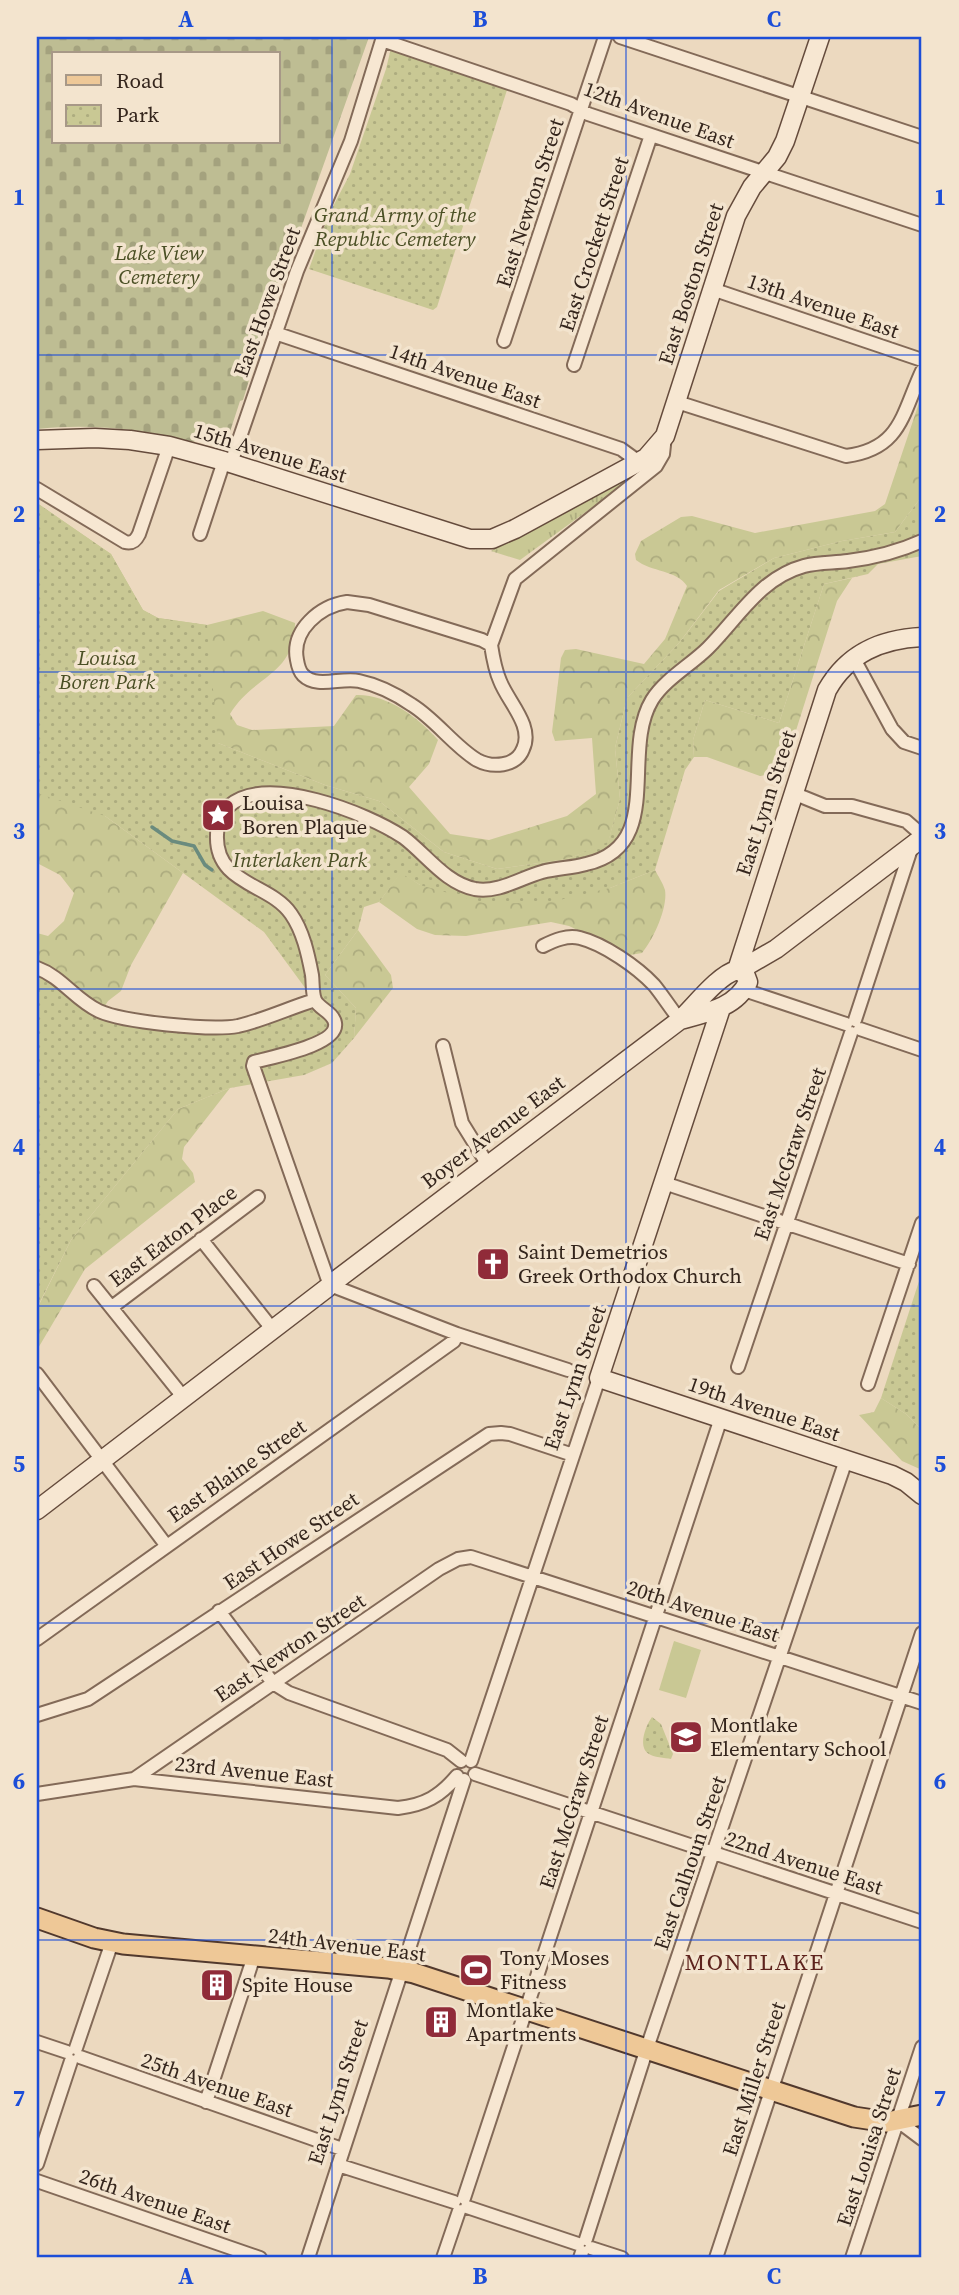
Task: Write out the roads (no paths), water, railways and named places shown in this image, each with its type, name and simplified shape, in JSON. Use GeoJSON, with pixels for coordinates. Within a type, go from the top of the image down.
{"type":"FeatureCollection","features":[{"type":"Feature","properties":{"kind":"main road","name":"24th Avenue East"},"geometry":{"type":"LineString","coordinates":[[37,1918],[112,1942],[422,1974],[865,2120],[898,2121],[922,2115]]}},
{"type":"Feature","properties":{"kind":"street","name":"East Newton Street"},"geometry":{"type":"LineString","coordinates":[[504,341],[605,37]]}},
{"type":"Feature","properties":{"kind":"street"},"geometry":{"type":"LineString","coordinates":[[621,37],[922,137]]}},
{"type":"Feature","properties":{"kind":"street","name":"East Boston Street"},"geometry":{"type":"LineString","coordinates":[[491,645],[515,579],[656,466],[663,454],[666,436],[736,216],[752,187],[777,156],[785,141],[820,37]]}},
{"type":"Feature","properties":{"kind":"street","name":"12th Avenue East"},"geometry":{"type":"LineString","coordinates":[[382,38],[571,103],[588,114],[922,225]]}},
{"type":"Feature","properties":{"kind":"street","name":"East Howe Street"},"geometry":{"type":"LineString","coordinates":[[200,534],[297,271],[351,141],[382,38]]}},
{"type":"Feature","properties":{"kind":"street","name":"East Crockett Street"},"geometry":{"type":"LineString","coordinates":[[574,365],[651,135]]}},
{"type":"Feature","properties":{"kind":"street","name":"13th Avenue East"},"geometry":{"type":"LineString","coordinates":[[712,289],[922,360]]}},
{"type":"Feature","properties":{"kind":"street","name":"14th Avenue East"},"geometry":{"type":"LineString","coordinates":[[275,332],[621,449],[639,461]]}},
{"type":"Feature","properties":{"kind":"street"},"geometry":{"type":"LineString","coordinates":[[677,402],[846,456],[864,454],[887,442],[898,427],[922,374]]}},
{"type":"Feature","properties":{"kind":"street","name":"East Boston Street"},"geometry":{"type":"LineString","coordinates":[[485,540],[507,533],[639,461],[654,451],[666,436]]}},
{"type":"Feature","properties":{"kind":"street","name":"15th Avenue East"},"geometry":{"type":"LineString","coordinates":[[37,440],[95,438],[169,446],[228,462],[463,537],[485,540]]}},
{"type":"Feature","properties":{"kind":"street"},"geometry":{"type":"LineString","coordinates":[[37,489],[125,541],[132,542],[139,534],[169,446]]}},
{"type":"Feature","properties":{"kind":"street"},"geometry":{"type":"LineString","coordinates":[[568,1370],[457,1334],[331,1284],[253,1070],[254,1062],[330,1038],[336,1027],[335,1021],[315,1000],[306,948],[291,914],[282,903],[236,876],[222,858],[217,841],[218,826],[223,813],[229,806],[246,797],[269,793],[287,794],[344,808],[382,824],[407,840],[452,879],[476,889],[491,890],[539,873],[601,860],[619,849],[632,826],[639,789],[638,749],[641,729],[653,699],[709,647],[748,602],[768,584],[806,565],[856,560],[922,541]]}},
{"type":"Feature","properties":{"kind":"street"},"geometry":{"type":"LineString","coordinates":[[346,603],[369,605],[491,645],[499,679],[519,716],[525,736],[524,747],[518,757],[500,765],[487,764],[475,758],[427,715],[387,690],[356,680],[310,680],[301,672],[296,653],[299,637],[315,616],[329,607],[346,603]]}},
{"type":"Feature","properties":{"kind":"street"},"geometry":{"type":"LineString","coordinates":[[922,637],[887,641],[853,657],[892,729],[904,742],[922,748]]}},
{"type":"Feature","properties":{"kind":"street","name":"East Lynn Street"},"geometry":{"type":"LineString","coordinates":[[738,971],[824,696],[835,677],[853,657]]}},
{"type":"Feature","properties":{"kind":"street"},"geometry":{"type":"LineString","coordinates":[[745,989],[747,978],[738,971],[776,949],[919,840],[906,821],[852,806],[825,806],[793,793]]}},
{"type":"Feature","properties":{"kind":"street","name":"East McGraw Street"},"geometry":{"type":"LineString","coordinates":[[738,1367],[919,840]]}},
{"type":"Feature","properties":{"kind":"street"},"geometry":{"type":"LineString","coordinates":[[753,916],[757,939],[776,949]]}},
{"type":"Feature","properties":{"kind":"street"},"geometry":{"type":"LineString","coordinates":[[543,946],[555,939],[580,938],[607,950],[653,985],[680,1020]]}},
{"type":"Feature","properties":{"kind":"street"},"geometry":{"type":"LineString","coordinates":[[708,993],[706,997],[709,1005],[720,1008],[745,989],[776,949]]}},
{"type":"Feature","properties":{"kind":"street"},"geometry":{"type":"LineString","coordinates":[[37,968],[57,978],[101,1012],[142,1022],[234,1027],[315,1000]]}},
{"type":"Feature","properties":{"kind":"street","name":"Boyer Avenue East"},"geometry":{"type":"LineString","coordinates":[[37,1510],[680,1020],[729,973],[738,971]]}},
{"type":"Feature","properties":{"kind":"street"},"geometry":{"type":"LineString","coordinates":[[745,989],[922,1050]]}},
{"type":"Feature","properties":{"kind":"street","name":"East Lynn Street"},"geometry":{"type":"LineString","coordinates":[[308,2258],[466,1771],[533,1577],[720,1008]]}},
{"type":"Feature","properties":{"kind":"street","name":"Boyer Avenue East"},"geometry":{"type":"LineString","coordinates":[[680,1020],[720,1008]]}},
{"type":"Feature","properties":{"kind":"street"},"geometry":{"type":"LineString","coordinates":[[443,1046],[462,1123],[488,1165]]}},
{"type":"Feature","properties":{"kind":"street"},"geometry":{"type":"LineString","coordinates":[[664,1183],[909,1264]]}},
{"type":"Feature","properties":{"kind":"street","name":"East Eaton Place"},"geometry":{"type":"LineString","coordinates":[[112,1307],[258,1197]]}},
{"type":"Feature","properties":{"kind":"street"},"geometry":{"type":"LineString","coordinates":[[868,1384],[922,1223]]}},
{"type":"Feature","properties":{"kind":"street"},"geometry":{"type":"LineString","coordinates":[[201,1240],[274,1330]]}},
{"type":"Feature","properties":{"kind":"street"},"geometry":{"type":"LineString","coordinates":[[94,1286],[184,1398]]}},
{"type":"Feature","properties":{"kind":"street","name":"East Blaine Street"},"geometry":{"type":"LineString","coordinates":[[37,1639],[454,1341],[457,1334]]}},
{"type":"Feature","properties":{"kind":"street"},"geometry":{"type":"LineString","coordinates":[[37,1374],[166,1545]]}},
{"type":"Feature","properties":{"kind":"street","name":"19th Avenue East"},"geometry":{"type":"LineString","coordinates":[[599,1378],[899,1478],[917,1491]]}},
{"type":"Feature","properties":{"kind":"street","name":"East McGraw Street"},"geometry":{"type":"LineString","coordinates":[[443,2258],[721,1418]]}},
{"type":"Feature","properties":{"kind":"street","name":"East Howe Street"},"geometry":{"type":"LineString","coordinates":[[37,1715],[88,1699],[489,1434],[510,1434],[573,1455]]}},
{"type":"Feature","properties":{"kind":"street","name":"East Calhoun Street"},"geometry":{"type":"LineString","coordinates":[[583,2248],[846,1460]]}},
{"type":"Feature","properties":{"kind":"street","name":"East Newton Street"},"geometry":{"type":"LineString","coordinates":[[134,1779],[439,1569],[458,1559],[471,1557]]}},
{"type":"Feature","properties":{"kind":"street","name":"20th Avenue East"},"geometry":{"type":"LineString","coordinates":[[471,1557],[922,1703]]}},
{"type":"Feature","properties":{"kind":"street","name":"22nd Avenue East"},"geometry":{"type":"LineString","coordinates":[[219,1611],[273,1684],[289,1693],[447,1750],[466,1771],[922,1922]]}},
{"type":"Feature","properties":{"kind":"street","name":"East Miller Street"},"geometry":{"type":"LineString","coordinates":[[716,2258],[922,1633]]}},
{"type":"Feature","properties":{"kind":"street","name":"23rd Avenue East"},"geometry":{"type":"LineString","coordinates":[[37,1794],[134,1779],[398,1808],[426,1803],[466,1771]]}},
{"type":"Feature","properties":{"kind":"street"},"geometry":{"type":"LineString","coordinates":[[37,2164],[112,1942]]}},
{"type":"Feature","properties":{"kind":"street"},"geometry":{"type":"LineString","coordinates":[[206,2102],[254,1956]]}},
{"type":"Feature","properties":{"kind":"street","name":"25th Avenue East"},"geometry":{"type":"LineString","coordinates":[[37,2042],[342,2149]]}},
{"type":"Feature","properties":{"kind":"street","name":"East Louisa Street"},"geometry":{"type":"LineString","coordinates":[[852,2258],[922,2047]]}},
{"type":"Feature","properties":{"kind":"street"},"geometry":{"type":"LineString","coordinates":[[898,2121],[922,2139]]}},
{"type":"Feature","properties":{"kind":"street"},"geometry":{"type":"LineString","coordinates":[[338,2165],[583,2248],[622,2258]]}},
{"type":"Feature","properties":{"kind":"street","name":"26th Avenue East"},"geometry":{"type":"LineString","coordinates":[[37,2181],[260,2258]]}},
{"type":"Feature","properties":{"kind":"waterway"},"geometry":{"type":"LineString","coordinates":[[152,827],[172,841],[194,846],[205,865],[212,870]]}},
{"type":"Feature","properties":{"kind":"place","name":"Louisa Boren Plaque"},"geometry":{"type":"Point","coordinates":[218,815]}},
{"type":"Feature","properties":{"kind":"place","name":"Saint Demetrios Greek Orthodox Church"},"geometry":{"type":"Point","coordinates":[493,1264]}},
{"type":"Feature","properties":{"kind":"place","name":"Montlake Elementary School"},"geometry":{"type":"Point","coordinates":[686,1737]}},
{"type":"Feature","properties":{"kind":"place","name":"Tony Moses Fitness"},"geometry":{"type":"Point","coordinates":[476,1970]}},
{"type":"Feature","properties":{"kind":"place","name":"Spite House"},"geometry":{"type":"Point","coordinates":[217,1985]}},
{"type":"Feature","properties":{"kind":"place","name":"Montlake Apartments"},"geometry":{"type":"Point","coordinates":[441,2022]}},
{"type":"Feature","properties":{"kind":"district","name":"MONTLAKE"},"geometry":{"type":"Point","coordinates":[755,1962]}},
{"type":"Feature","properties":{"kind":"park label","name":"Grand Army of the Republic Cemetery"},"geometry":{"type":"Point","coordinates":[395,227]}},
{"type":"Feature","properties":{"kind":"park label","name":"Lake View Cemetery"},"geometry":{"type":"Point","coordinates":[159,265]}},
{"type":"Feature","properties":{"kind":"park label","name":"Louisa Boren Park"},"geometry":{"type":"Point","coordinates":[107,670]}},
{"type":"Feature","properties":{"kind":"park label","name":"Interlaken Park"},"geometry":{"type":"Point","coordinates":[300,860]}}]}
